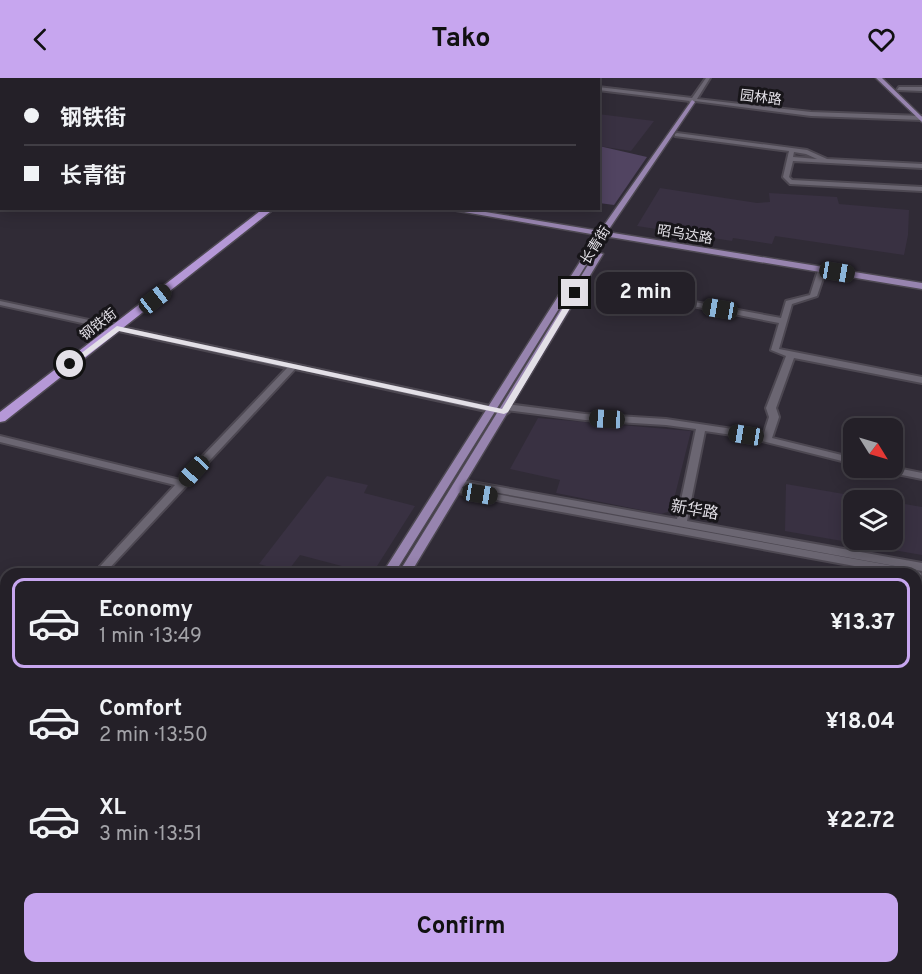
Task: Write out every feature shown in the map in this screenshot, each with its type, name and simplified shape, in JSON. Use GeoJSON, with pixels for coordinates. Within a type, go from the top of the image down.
{"type":"FeatureCollection","features":[{"type":"Feature","properties":{"kind":"highway","name":"钢铁街"},"geometry":{"type":"LineString","coordinates":[[0,418],[268,210]]}},
{"type":"Feature","properties":{"kind":"main road"},"geometry":{"type":"LineString","coordinates":[[879,78],[922,118]]}},
{"type":"Feature","properties":{"kind":"main road"},"geometry":{"type":"LineString","coordinates":[[887,78],[922,118]]}},
{"type":"Feature","properties":{"kind":"main road","name":"长青街"},"geometry":{"type":"LineString","coordinates":[[408,568],[505,410],[607,233],[695,107],[693,101]]}},
{"type":"Feature","properties":{"kind":"main road","name":"长青街"},"geometry":{"type":"LineString","coordinates":[[392,568],[693,101]]}},
{"type":"Feature","properties":{"kind":"main road","name":"昭乌达路"},"geometry":{"type":"LineString","coordinates":[[457,210],[922,280]]}},
{"type":"Feature","properties":{"kind":"main road","name":"昭乌达路"},"geometry":{"type":"LineString","coordinates":[[482,210],[922,286]]}},
{"type":"Feature","properties":{"kind":"street","name":"长青街"},"geometry":{"type":"LineString","coordinates":[[693,101],[708,78]]}},
{"type":"Feature","properties":{"kind":"street"},"geometry":{"type":"LineString","coordinates":[[899,89],[922,89]]}},
{"type":"Feature","properties":{"kind":"street","name":"园林路"},"geometry":{"type":"LineString","coordinates":[[600,90],[821,117],[922,118]]}},
{"type":"Feature","properties":{"kind":"street"},"geometry":{"type":"LineString","coordinates":[[677,135],[792,150],[814,154],[826,161]]}},
{"type":"Feature","properties":{"kind":"street"},"geometry":{"type":"LineString","coordinates":[[792,150],[786,177],[793,183],[922,189]]}},
{"type":"Feature","properties":{"kind":"street"},"geometry":{"type":"LineString","coordinates":[[790,159],[922,166]]}},
{"type":"Feature","properties":{"kind":"street"},"geometry":{"type":"LineString","coordinates":[[822,269],[813,296],[789,303],[775,350],[922,380]]}},
{"type":"Feature","properties":{"kind":"street"},"geometry":{"type":"LineString","coordinates":[[662,298],[783,321]]}},
{"type":"Feature","properties":{"kind":"street"},"geometry":{"type":"LineString","coordinates":[[0,303],[493,410],[666,422],[767,439],[843,458]]}},
{"type":"Feature","properties":{"kind":"street"},"geometry":{"type":"LineString","coordinates":[[767,439],[774,417],[771,408],[791,355]]}},
{"type":"Feature","properties":{"kind":"street"},"geometry":{"type":"LineString","coordinates":[[104,568],[293,366]]}},
{"type":"Feature","properties":{"kind":"street"},"geometry":{"type":"LineString","coordinates":[[681,523],[701,428]]}},
{"type":"Feature","properties":{"kind":"street"},"geometry":{"type":"LineString","coordinates":[[0,439],[182,484]]}},
{"type":"Feature","properties":{"kind":"street"},"geometry":{"type":"LineString","coordinates":[[903,472],[922,476]]}},
{"type":"Feature","properties":{"kind":"street","name":"新华路"},"geometry":{"type":"LineString","coordinates":[[459,486],[681,523],[922,567]]}},
{"type":"Feature","properties":{"kind":"street","name":"新华路"},"geometry":{"type":"LineString","coordinates":[[459,486],[880,568]]}},
{"type":"Feature","properties":{"kind":"shaded area"},"geometry":{"type":"Polygon","coordinates":[[[600,114],[654,121],[631,151],[600,146],[600,114]]]}},
{"type":"Feature","properties":{"kind":"shaded area"},"geometry":{"type":"Polygon","coordinates":[[[600,146],[647,157],[614,205],[600,203],[600,146]]]}},
{"type":"Feature","properties":{"kind":"shaded area"},"geometry":{"type":"Polygon","coordinates":[[[660,188],[757,203],[770,202],[769,193],[837,197],[839,204],[909,210],[904,255],[775,236],[772,244],[733,238],[732,241],[637,226],[660,188]]]}},
{"type":"Feature","properties":{"kind":"shaded area"},"geometry":{"type":"Polygon","coordinates":[[[538,418],[691,431],[671,511],[661,514],[556,493],[560,480],[510,469],[538,418]]]}},
{"type":"Feature","properties":{"kind":"shaded area"},"geometry":{"type":"Polygon","coordinates":[[[327,476],[368,485],[364,493],[415,506],[376,568],[349,568],[300,555],[290,568],[273,568],[259,564],[327,476]]]}},
{"type":"Feature","properties":{"kind":"shaded area"},"geometry":{"type":"Polygon","coordinates":[[[786,484],[843,494],[843,541],[785,531],[786,484]]]}},
{"type":"Feature","properties":{"kind":"shaded area"},"geometry":{"type":"Polygon","coordinates":[[[903,504],[922,507],[922,555],[893,550],[903,550],[903,504]]]}},
{"type":"Feature","properties":{"kind":"route"},"geometry":{"type":"LineString","coordinates":[[70,364],[117,328],[504,412],[575,293]]}}]}
